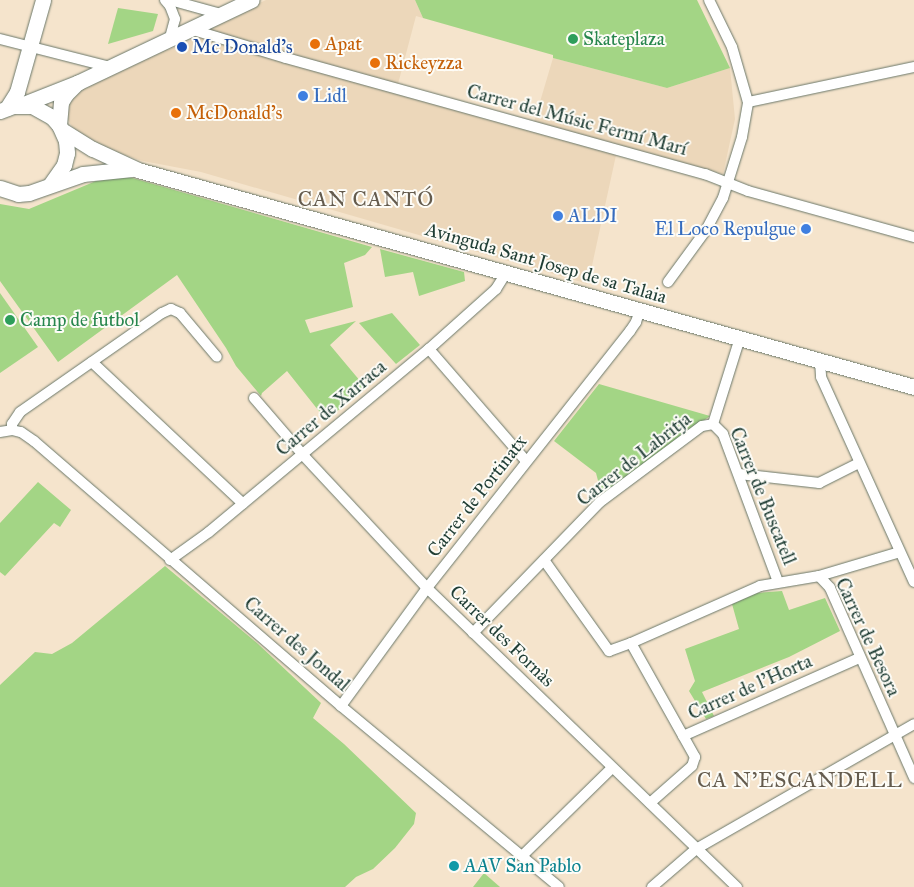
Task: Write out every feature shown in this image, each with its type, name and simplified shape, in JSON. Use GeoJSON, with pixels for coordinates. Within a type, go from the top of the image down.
{"type":"FeatureCollection","features":[{"type":"Feature","properties":{"kind":"main road"},"geometry":{"type":"LineString","coordinates":[[9,108],[17,92],[44,0]]}},
{"type":"Feature","properties":{"kind":"main road"},"geometry":{"type":"LineString","coordinates":[[9,108],[79,82],[252,0]]}},
{"type":"Feature","properties":{"kind":"main road"},"geometry":{"type":"LineString","coordinates":[[50,185],[64,165],[67,153],[61,128],[61,102],[66,94],[79,82]]}},
{"type":"Feature","properties":{"kind":"main road"},"geometry":{"type":"LineString","coordinates":[[9,108],[43,110],[61,128],[93,149],[138,170]]}},
{"type":"Feature","properties":{"kind":"main road"},"geometry":{"type":"LineString","coordinates":[[2,192],[29,193],[97,171],[138,170]]}},
{"type":"Feature","properties":{"kind":"main road","name":"Avinguda Sant Josep de sa Talaia"},"geometry":{"type":"LineString","coordinates":[[138,170],[914,387]]}},
{"type":"Feature","properties":{"kind":"main road"},"geometry":{"type":"LineString","coordinates":[[2,192],[14,202],[35,200],[97,171]]}},
{"type":"Feature","properties":{"kind":"street"},"geometry":{"type":"LineString","coordinates":[[165,0],[170,6],[175,19],[170,38]]}},
{"type":"Feature","properties":{"kind":"street"},"geometry":{"type":"LineString","coordinates":[[170,0],[221,14]]}},
{"type":"Feature","properties":{"kind":"street"},"geometry":{"type":"LineString","coordinates":[[668,282],[706,230],[729,184],[742,137],[748,102],[739,58],[709,0]]}},
{"type":"Feature","properties":{"kind":"street","name":"Carrer del Músic Fermí Marí"},"geometry":{"type":"LineString","coordinates":[[190,29],[705,174],[748,191],[914,238]]}},
{"type":"Feature","properties":{"kind":"street"},"geometry":{"type":"LineString","coordinates":[[0,38],[111,67]]}},
{"type":"Feature","properties":{"kind":"street"},"geometry":{"type":"LineString","coordinates":[[748,102],[914,67]]}},
{"type":"Feature","properties":{"kind":"street","name":"Carrer de Xarraca"},"geometry":{"type":"LineString","coordinates":[[170,560],[243,504],[429,349],[496,289],[506,273]]}},
{"type":"Feature","properties":{"kind":"street"},"geometry":{"type":"LineString","coordinates":[[0,432],[12,430],[12,424],[20,412],[162,313],[171,309],[180,313],[217,356]]}},
{"type":"Feature","properties":{"kind":"street","name":"Carrer de Portinatx"},"geometry":{"type":"LineString","coordinates":[[341,706],[427,588],[630,331],[636,322],[640,310]]}},
{"type":"Feature","properties":{"kind":"street","name":"Carrer de Labritja"},"geometry":{"type":"LineString","coordinates":[[474,633],[600,502],[702,426],[714,424],[740,338]]}},
{"type":"Feature","properties":{"kind":"street"},"geometry":{"type":"LineString","coordinates":[[429,349],[526,461]]}},
{"type":"Feature","properties":{"kind":"street"},"geometry":{"type":"LineString","coordinates":[[820,361],[821,377],[914,582]]}},
{"type":"Feature","properties":{"kind":"street"},"geometry":{"type":"LineString","coordinates":[[92,362],[243,504]]}},
{"type":"Feature","properties":{"kind":"street","name":"Carrer des Fornàs"},"geometry":{"type":"LineString","coordinates":[[254,398],[302,455],[427,588],[737,887]]}},
{"type":"Feature","properties":{"kind":"street","name":"Carrer de Buscatell"},"geometry":{"type":"LineString","coordinates":[[714,424],[723,434],[778,582]]}},
{"type":"Feature","properties":{"kind":"street","name":"Carrer des Jondal"},"geometry":{"type":"LineString","coordinates":[[12,430],[21,432],[34,441],[170,560],[213,593],[341,706],[559,887]]}},
{"type":"Feature","properties":{"kind":"street"},"geometry":{"type":"LineString","coordinates":[[739,474],[819,483],[859,463]]}},
{"type":"Feature","properties":{"kind":"street"},"geometry":{"type":"LineString","coordinates":[[819,576],[900,552]]}},
{"type":"Feature","properties":{"kind":"street","name":"Carrer de Besora"},"geometry":{"type":"LineString","coordinates":[[544,560],[608,651],[632,643],[760,586],[819,576],[830,588],[859,658],[914,778]]}},
{"type":"Feature","properties":{"kind":"street"},"geometry":{"type":"LineString","coordinates":[[632,643],[683,736]]}},
{"type":"Feature","properties":{"kind":"street","name":"Carrer de l'Horta"},"geometry":{"type":"LineString","coordinates":[[650,803],[692,766],[694,757],[683,736],[859,658]]}},
{"type":"Feature","properties":{"kind":"street"},"geometry":{"type":"LineString","coordinates":[[652,887],[696,849],[914,724]]}},
{"type":"Feature","properties":{"kind":"street"},"geometry":{"type":"LineString","coordinates":[[522,856],[612,768]]}},
{"type":"Feature","properties":{"kind":"shaded area"},"geometry":{"type":"Polygon","coordinates":[[[266,0],[415,0],[423,18],[416,16],[398,84],[534,122],[553,58],[667,88],[730,68],[735,119],[723,174],[618,146],[588,284],[201,172],[143,161],[103,148],[83,138],[71,125],[64,112],[64,106],[83,86],[162,49],[168,50],[191,40],[209,29],[211,25],[266,0]]]}},
{"type":"Feature","properties":{"kind":"green space"},"geometry":{"type":"Polygon","coordinates":[[[415,0],[697,0],[730,68],[667,88],[553,58],[553,55],[423,18],[415,0]]]}},
{"type":"Feature","properties":{"kind":"green space"},"geometry":{"type":"Polygon","coordinates":[[[118,8],[158,14],[153,31],[108,44],[118,8]]]}},
{"type":"Feature","properties":{"kind":"green space"},"geometry":{"type":"Polygon","coordinates":[[[129,177],[372,247],[365,255],[344,263],[353,307],[305,320],[310,333],[356,321],[330,345],[366,388],[326,420],[287,371],[261,396],[236,366],[177,275],[58,362],[0,281],[0,204],[29,209],[96,181],[129,177]]]}},
{"type":"Feature","properties":{"kind":"green space"},"geometry":{"type":"Polygon","coordinates":[[[380,249],[464,272],[465,281],[419,296],[413,272],[385,277],[380,249]]]}},
{"type":"Feature","properties":{"kind":"green space","name":"Camp de futbol"},"geometry":{"type":"Polygon","coordinates":[[[0,293],[38,347],[0,373],[0,293]]]}},
{"type":"Feature","properties":{"kind":"green space"},"geometry":{"type":"Polygon","coordinates":[[[392,313],[420,345],[396,364],[359,323],[392,313]]]}},
{"type":"Feature","properties":{"kind":"green space"},"geometry":{"type":"Polygon","coordinates":[[[599,384],[710,416],[602,496],[596,473],[554,441],[599,384]]]}},
{"type":"Feature","properties":{"kind":"green space"},"geometry":{"type":"Polygon","coordinates":[[[38,482],[71,510],[60,527],[54,523],[5,576],[0,572],[0,523],[38,482]]]}},
{"type":"Feature","properties":{"kind":"green space"},"geometry":{"type":"Polygon","coordinates":[[[165,566],[257,643],[321,703],[313,718],[344,744],[416,813],[414,824],[395,848],[373,869],[356,877],[345,887],[0,887],[0,685],[35,652],[52,654],[72,643],[165,566]]]}},
{"type":"Feature","properties":{"kind":"green space"},"geometry":{"type":"Polygon","coordinates":[[[782,591],[789,610],[825,598],[840,631],[789,657],[702,692],[714,716],[706,719],[689,691],[695,681],[685,649],[739,629],[732,604],[757,593],[782,591]]]}},
{"type":"Feature","properties":{"kind":"green space"},"geometry":{"type":"Polygon","coordinates":[[[484,873],[500,887],[473,887],[484,873]]]}},
{"type":"Feature","properties":{"kind":"place","name":"Skateplaza"},"geometry":{"type":"Point","coordinates":[573,39]}},
{"type":"Feature","properties":{"kind":"place","name":"Apat"},"geometry":{"type":"Point","coordinates":[315,44]}},
{"type":"Feature","properties":{"kind":"place","name":"Mc Donald's"},"geometry":{"type":"Point","coordinates":[182,47]}},
{"type":"Feature","properties":{"kind":"place","name":"Rickeyzza"},"geometry":{"type":"Point","coordinates":[375,63]}},
{"type":"Feature","properties":{"kind":"place","name":"Lidl"},"geometry":{"type":"Point","coordinates":[303,96]}},
{"type":"Feature","properties":{"kind":"place","name":"McDonald's"},"geometry":{"type":"Point","coordinates":[176,113]}},
{"type":"Feature","properties":{"kind":"place","name":"ALDI"},"geometry":{"type":"Point","coordinates":[558,216]}},
{"type":"Feature","properties":{"kind":"place","name":"El Loco Repulgue"},"geometry":{"type":"Point","coordinates":[806,229]}},
{"type":"Feature","properties":{"kind":"place","name":"Camp de futbol"},"geometry":{"type":"Point","coordinates":[10,320]}},
{"type":"Feature","properties":{"kind":"place","name":"AAV San Pablo"},"geometry":{"type":"Point","coordinates":[454,866]}},
{"type":"Feature","properties":{"kind":"district","name":"CAN CANTÓ"},"geometry":{"type":"Point","coordinates":[366,199]}},
{"type":"Feature","properties":{"kind":"district","name":"CA N'ESCANDELL"},"geometry":{"type":"Point","coordinates":[800,780]}}]}
